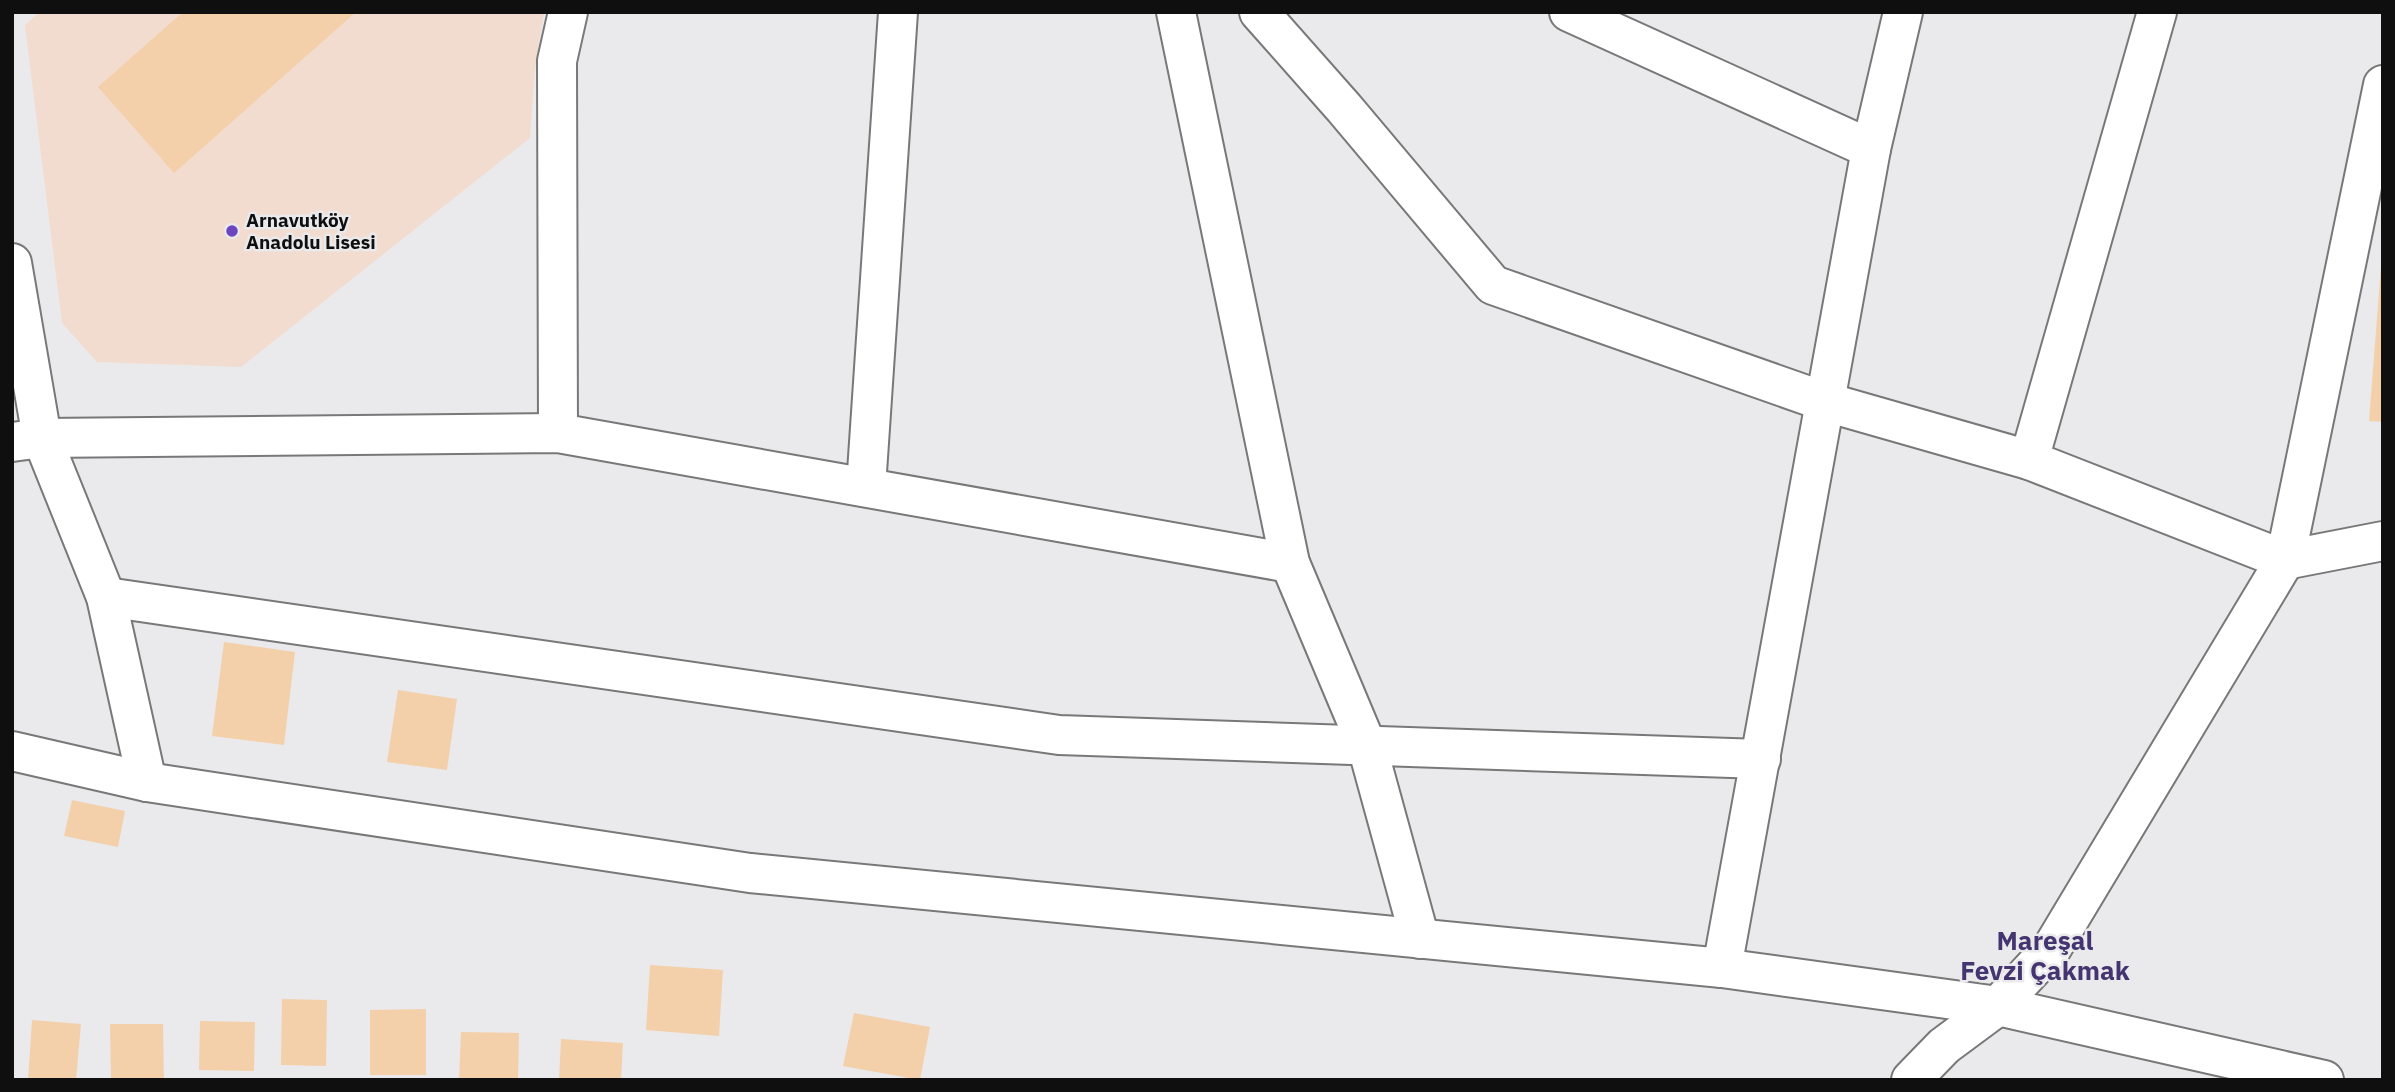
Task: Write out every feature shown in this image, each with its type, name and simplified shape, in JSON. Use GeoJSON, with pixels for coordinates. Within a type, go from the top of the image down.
{"type":"FeatureCollection","features":[{"type":"Feature","properties":{"kind":"street"},"geometry":{"type":"LineString","coordinates":[[558,433],[557,61],[568,12]]}},
{"type":"Feature","properties":{"kind":"street"},"geometry":{"type":"LineString","coordinates":[[866,487],[898,12]]}},
{"type":"Feature","properties":{"kind":"street"},"geometry":{"type":"LineString","coordinates":[[1176,12],[1290,562],[1367,746],[1420,939]]}},
{"type":"Feature","properties":{"kind":"street"},"geometry":{"type":"LineString","coordinates":[[1259,12],[1493,285],[1826,402],[2029,460],[2285,560],[2383,541]]}},
{"type":"Feature","properties":{"kind":"street"},"geometry":{"type":"LineString","coordinates":[[1569,12],[1871,149]]}},
{"type":"Feature","properties":{"kind":"street"},"geometry":{"type":"LineString","coordinates":[[1722,968],[1871,149],[1903,12]]}},
{"type":"Feature","properties":{"kind":"street"},"geometry":{"type":"LineString","coordinates":[[2029,460],[2157,12]]}},
{"type":"Feature","properties":{"kind":"street"},"geometry":{"type":"LineString","coordinates":[[1911,1080],[1944,1046],[1998,1006],[2052,948],[2285,560],[2383,85]]}},
{"type":"Feature","properties":{"kind":"street"},"geometry":{"type":"LineString","coordinates":[[12,263],[27,440],[106,597],[147,782]]}},
{"type":"Feature","properties":{"kind":"street"},"geometry":{"type":"LineString","coordinates":[[27,440],[558,433],[1290,562]]}},
{"type":"Feature","properties":{"kind":"street"},"geometry":{"type":"LineString","coordinates":[[106,597],[1059,735],[1761,758]]}},
{"type":"Feature","properties":{"kind":"street"},"geometry":{"type":"LineString","coordinates":[[12,751],[147,782],[750,873],[1722,968],[1998,1006],[2324,1080]]}},
{"type":"Feature","properties":{"kind":"shaded area","name":"Arnavutköy Anadolu Lisesi"},"geometry":{"type":"Polygon","coordinates":[[[39,12],[544,12],[535,69],[530,138],[241,367],[97,362],[62,323],[25,25],[39,12]]]}},
{"type":"Feature","properties":{"kind":"building"},"geometry":{"type":"Polygon","coordinates":[[[183,12],[356,12],[174,173],[98,87],[183,12]]]}},
{"type":"Feature","properties":{"kind":"building"},"geometry":{"type":"Polygon","coordinates":[[[2383,266],[2383,422],[2369,421],[2383,266]]]}},
{"type":"Feature","properties":{"kind":"building"},"geometry":{"type":"Polygon","coordinates":[[[224,642],[295,652],[284,745],[212,736],[224,642]]]}},
{"type":"Feature","properties":{"kind":"building"},"geometry":{"type":"Polygon","coordinates":[[[398,690],[457,699],[447,770],[387,762],[398,690]]]}},
{"type":"Feature","properties":{"kind":"building"},"geometry":{"type":"Polygon","coordinates":[[[72,800],[125,811],[118,847],[64,836],[72,800]]]}},
{"type":"Feature","properties":{"kind":"building"},"geometry":{"type":"Polygon","coordinates":[[[650,965],[723,970],[719,1036],[646,1030],[650,965]]]}},
{"type":"Feature","properties":{"kind":"building"},"geometry":{"type":"Polygon","coordinates":[[[282,999],[327,1000],[326,1066],[281,1065],[282,999]]]}},
{"type":"Feature","properties":{"kind":"building"},"geometry":{"type":"Polygon","coordinates":[[[426,1009],[426,1075],[370,1075],[370,1010],[426,1009]]]}},
{"type":"Feature","properties":{"kind":"building"},"geometry":{"type":"Polygon","coordinates":[[[854,1013],[930,1027],[920,1080],[843,1066],[854,1013]]]}},
{"type":"Feature","properties":{"kind":"building"},"geometry":{"type":"Polygon","coordinates":[[[32,1020],[81,1024],[76,1080],[28,1080],[32,1020]]]}},
{"type":"Feature","properties":{"kind":"building"},"geometry":{"type":"Polygon","coordinates":[[[200,1021],[255,1022],[254,1071],[199,1070],[200,1021]]]}},
{"type":"Feature","properties":{"kind":"building"},"geometry":{"type":"Polygon","coordinates":[[[110,1024],[163,1024],[164,1080],[111,1080],[110,1024]]]}},
{"type":"Feature","properties":{"kind":"building"},"geometry":{"type":"Polygon","coordinates":[[[461,1032],[519,1033],[518,1080],[459,1080],[461,1032]]]}},
{"type":"Feature","properties":{"kind":"building"},"geometry":{"type":"Polygon","coordinates":[[[561,1039],[623,1043],[621,1080],[559,1080],[561,1039]]]}},
{"type":"Feature","properties":{"kind":"place","name":"Arnavutköy Anadolu Lisesi"},"geometry":{"type":"Point","coordinates":[232,231]}},
{"type":"Feature","properties":{"kind":"district","name":"Mareşal Fevzi Çakmak"},"geometry":{"type":"Point","coordinates":[2045,956]}}]}
